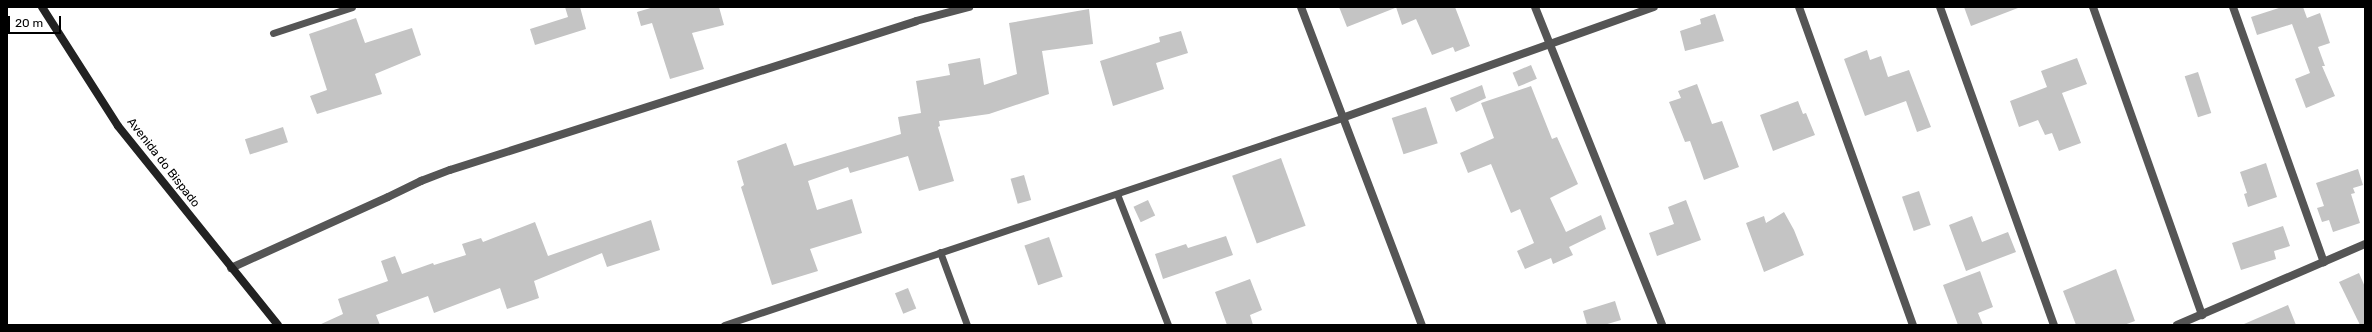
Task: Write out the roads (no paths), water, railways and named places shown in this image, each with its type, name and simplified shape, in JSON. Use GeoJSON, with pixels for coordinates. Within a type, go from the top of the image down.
{"type":"FeatureCollection","features":[{"type":"Feature","properties":{"kind":"main road","name":"Avenida do Bispado"},"geometry":{"type":"LineString","coordinates":[[42,7],[118,126],[230,268],[278,325]]}},
{"type":"Feature","properties":{"kind":"street"},"geometry":{"type":"LineString","coordinates":[[230,268],[388,197],[421,180],[916,21],[970,7]]}},
{"type":"Feature","properties":{"kind":"street"},"geometry":{"type":"LineString","coordinates":[[1301,7],[1422,325]]}},
{"type":"Feature","properties":{"kind":"street"},"geometry":{"type":"LineString","coordinates":[[1535,7],[1662,325]]}},
{"type":"Feature","properties":{"kind":"street"},"geometry":{"type":"LineString","coordinates":[[1342,118],[1551,45],[1654,7]]}},
{"type":"Feature","properties":{"kind":"street"},"geometry":{"type":"LineString","coordinates":[[1799,7],[1914,325]]}},
{"type":"Feature","properties":{"kind":"street"},"geometry":{"type":"LineString","coordinates":[[1940,7],[2054,325]]}},
{"type":"Feature","properties":{"kind":"street"},"geometry":{"type":"LineString","coordinates":[[2093,7],[2202,315]]}},
{"type":"Feature","properties":{"kind":"street"},"geometry":{"type":"LineString","coordinates":[[2233,7],[2324,262]]}},
{"type":"Feature","properties":{"kind":"street"},"geometry":{"type":"LineString","coordinates":[[2177,325],[2365,244]]}},
{"type":"Feature","properties":{"kind":"lane"},"geometry":{"type":"LineString","coordinates":[[273,34],[352,7]]}},
{"type":"Feature","properties":{"kind":"lane"},"geometry":{"type":"LineString","coordinates":[[724,325],[1342,118]]}},
{"type":"Feature","properties":{"kind":"lane"},"geometry":{"type":"LineString","coordinates":[[1117,194],[1168,325]]}},
{"type":"Feature","properties":{"kind":"lane"},"geometry":{"type":"LineString","coordinates":[[940,252],[967,325]]}},
{"type":"Feature","properties":{"kind":"lane"},"geometry":{"type":"LineString","coordinates":[[747,318],[749,325]]}}]}
